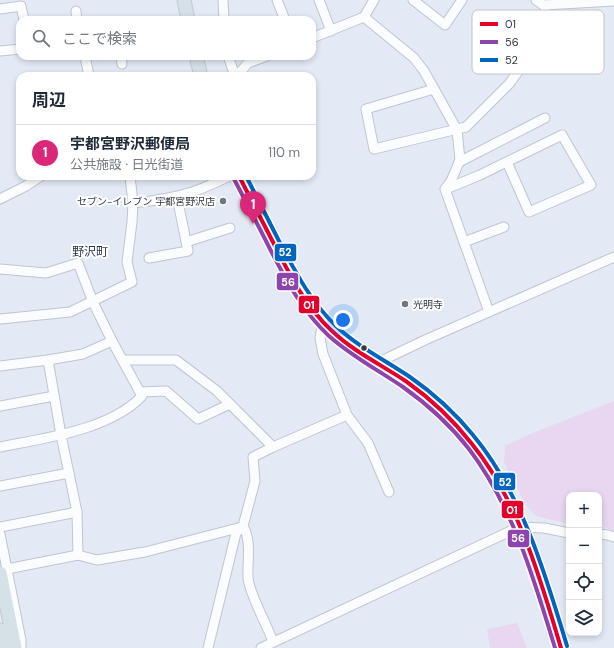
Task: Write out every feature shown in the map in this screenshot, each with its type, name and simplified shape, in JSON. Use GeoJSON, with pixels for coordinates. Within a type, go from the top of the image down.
{"type":"FeatureCollection","features":[{"type":"Feature","properties":{"kind":"highway"},"geometry":{"type":"LineString","coordinates":[[184,0],[187,16]]}},
{"type":"Feature","properties":{"kind":"highway"},"geometry":{"type":"LineString","coordinates":[[197,60],[200,72]]}},
{"type":"Feature","properties":{"kind":"highway"},"geometry":{"type":"LineString","coordinates":[[241,180],[292,282],[302,297],[323,322],[340,338],[416,389],[452,420],[464,433],[487,465],[519,527],[561,648]]}},
{"type":"Feature","properties":{"kind":"highway"},"geometry":{"type":"LineString","coordinates":[[4,571],[4,648]]}},
{"type":"Feature","properties":{"kind":"highway"},"geometry":{"type":"LineString","coordinates":[[5,627],[15,648]]}},
{"type":"Feature","properties":{"kind":"street"},"geometry":{"type":"LineString","coordinates":[[223,0],[224,16]]}},
{"type":"Feature","properties":{"kind":"street"},"geometry":{"type":"LineString","coordinates":[[277,0],[283,16]]}},
{"type":"Feature","properties":{"kind":"street"},"geometry":{"type":"LineString","coordinates":[[319,0],[330,31]]}},
{"type":"Feature","properties":{"kind":"street"},"geometry":{"type":"LineString","coordinates":[[316,36],[364,17],[374,0]]}},
{"type":"Feature","properties":{"kind":"street"},"geometry":{"type":"LineString","coordinates":[[413,0],[445,25],[462,0]]}},
{"type":"Feature","properties":{"kind":"street"},"geometry":{"type":"LineString","coordinates":[[540,3],[614,1]]}},
{"type":"Feature","properties":{"kind":"street"},"geometry":{"type":"LineString","coordinates":[[540,3],[546,7],[545,10]]}},
{"type":"Feature","properties":{"kind":"street"},"geometry":{"type":"LineString","coordinates":[[0,9],[21,6],[23,16]]}},
{"type":"Feature","properties":{"kind":"street"},"geometry":{"type":"LineString","coordinates":[[364,17],[414,58],[424,71],[457,130],[460,160],[452,181],[444,189]]}},
{"type":"Feature","properties":{"kind":"street"},"geometry":{"type":"LineString","coordinates":[[0,51],[16,49]]}},
{"type":"Feature","properties":{"kind":"street"},"geometry":{"type":"LineString","coordinates":[[86,60],[88,72]]}},
{"type":"Feature","properties":{"kind":"street"},"geometry":{"type":"LineString","coordinates":[[230,60],[234,72]]}},
{"type":"Feature","properties":{"kind":"street"},"geometry":{"type":"LineString","coordinates":[[240,72],[248,63],[256,60]]}},
{"type":"Feature","properties":{"kind":"street"},"geometry":{"type":"LineString","coordinates":[[434,89],[366,109],[374,149],[466,127],[501,93],[516,74]]}},
{"type":"Feature","properties":{"kind":"street"},"geometry":{"type":"LineString","coordinates":[[459,162],[544,118]]}},
{"type":"Feature","properties":{"kind":"street"},"geometry":{"type":"LineString","coordinates":[[444,189],[480,175],[562,135],[591,186],[529,212],[507,162]]}},
{"type":"Feature","properties":{"kind":"street"},"geometry":{"type":"LineString","coordinates":[[0,199],[35,180]]}},
{"type":"Feature","properties":{"kind":"street"},"geometry":{"type":"LineString","coordinates":[[0,319],[70,312],[132,282],[127,262],[133,203],[130,180]]}},
{"type":"Feature","properties":{"kind":"street"},"geometry":{"type":"LineString","coordinates":[[133,203],[158,201],[177,197],[221,180]]}},
{"type":"Feature","properties":{"kind":"street"},"geometry":{"type":"LineString","coordinates":[[444,189],[489,312]]}},
{"type":"Feature","properties":{"kind":"street"},"geometry":{"type":"LineString","coordinates":[[149,258],[188,251],[177,197]]}},
{"type":"Feature","properties":{"kind":"street"},"geometry":{"type":"LineString","coordinates":[[464,242],[504,227]]}},
{"type":"Feature","properties":{"kind":"street"},"geometry":{"type":"LineString","coordinates":[[186,242],[230,228]]}},
{"type":"Feature","properties":{"kind":"street"},"geometry":{"type":"LineString","coordinates":[[377,363],[425,340],[614,257]]}},
{"type":"Feature","properties":{"kind":"street"},"geometry":{"type":"LineString","coordinates":[[0,269],[46,273],[78,263],[93,302],[142,396],[134,405],[94,425],[61,434],[0,447]]}},
{"type":"Feature","properties":{"kind":"street"},"geometry":{"type":"LineString","coordinates":[[323,322],[320,338],[323,354],[347,415],[368,443],[389,492]]}},
{"type":"Feature","properties":{"kind":"street"},"geometry":{"type":"LineString","coordinates":[[0,366],[83,354],[112,341]]}},
{"type":"Feature","properties":{"kind":"street"},"geometry":{"type":"LineString","coordinates":[[48,360],[77,512],[78,556]]}},
{"type":"Feature","properties":{"kind":"street"},"geometry":{"type":"LineString","coordinates":[[123,360],[176,360],[217,391],[274,447]]}},
{"type":"Feature","properties":{"kind":"street"},"geometry":{"type":"LineString","coordinates":[[140,392],[166,391],[198,419],[230,404]]}},
{"type":"Feature","properties":{"kind":"street"},"geometry":{"type":"LineString","coordinates":[[0,406],[54,396]]}},
{"type":"Feature","properties":{"kind":"street"},"geometry":{"type":"LineString","coordinates":[[208,648],[236,533],[243,526],[255,481],[253,457],[347,415]]}},
{"type":"Feature","properties":{"kind":"street"},"geometry":{"type":"LineString","coordinates":[[0,486],[69,473]]}},
{"type":"Feature","properties":{"kind":"street"},"geometry":{"type":"LineString","coordinates":[[0,527],[77,512]]}},
{"type":"Feature","properties":{"kind":"street"},"geometry":{"type":"LineString","coordinates":[[243,526],[247,534],[248,580],[273,642]]}},
{"type":"Feature","properties":{"kind":"street"},"geometry":{"type":"LineString","coordinates":[[4,571],[78,556],[97,560],[145,552],[243,526]]}},
{"type":"Feature","properties":{"kind":"street"},"geometry":{"type":"LineString","coordinates":[[261,648],[519,527],[544,528],[566,532]]}},
{"type":"Feature","properties":{"kind":"street"},"geometry":{"type":"LineString","coordinates":[[0,534],[4,571],[21,640],[21,648]]}},
{"type":"Feature","properties":{"kind":"street"},"geometry":{"type":"LineString","coordinates":[[602,534],[614,537]]}},
{"type":"Feature","properties":{"kind":"shaded area"},"geometry":{"type":"Polygon","coordinates":[[[614,401],[614,531],[602,527],[602,492],[566,492],[566,523],[536,516],[525,504],[504,462],[505,446],[530,434],[614,401]]]}},
{"type":"Feature","properties":{"kind":"shaded area"},"geometry":{"type":"Polygon","coordinates":[[[517,623],[527,648],[490,648],[487,629],[517,623]]]}},
{"type":"Feature","properties":{"kind":"transit line","name":"56"},"geometry":{"type":"LineString","coordinates":[[235,180],[295,295],[319,326],[337,343],[403,387],[430,408],[447,424],[469,449],[498,495],[521,544],[555,648]]}},
{"type":"Feature","properties":{"kind":"transit line","name":"01"},"geometry":{"type":"LineString","coordinates":[[241,180],[293,280],[314,312],[341,339],[407,382],[433,403],[465,435],[488,467],[503,490],[526,542],[545,595],[561,648]]}},
{"type":"Feature","properties":{"kind":"transit line","name":"52"},"geometry":{"type":"LineString","coordinates":[[248,180],[298,276],[327,317],[344,334],[410,377],[427,390],[451,411],[466,427],[490,458],[518,508],[530,535],[541,563],[567,646]]}},
{"type":"Feature","properties":{"kind":"place","name":"セブン-イレブン 宇都宮野沢店"},"geometry":{"type":"Point","coordinates":[223,201]}},
{"type":"Feature","properties":{"kind":"place","name":"宇都宮野沢郵便局"},"geometry":{"type":"Point","coordinates":[253,224]}},
{"type":"Feature","properties":{"kind":"place","name":"光明寺"},"geometry":{"type":"Point","coordinates":[405,304]}},
{"type":"Feature","properties":{"kind":"district","name":"野沢町"},"geometry":{"type":"Point","coordinates":[90,252]}}]}
